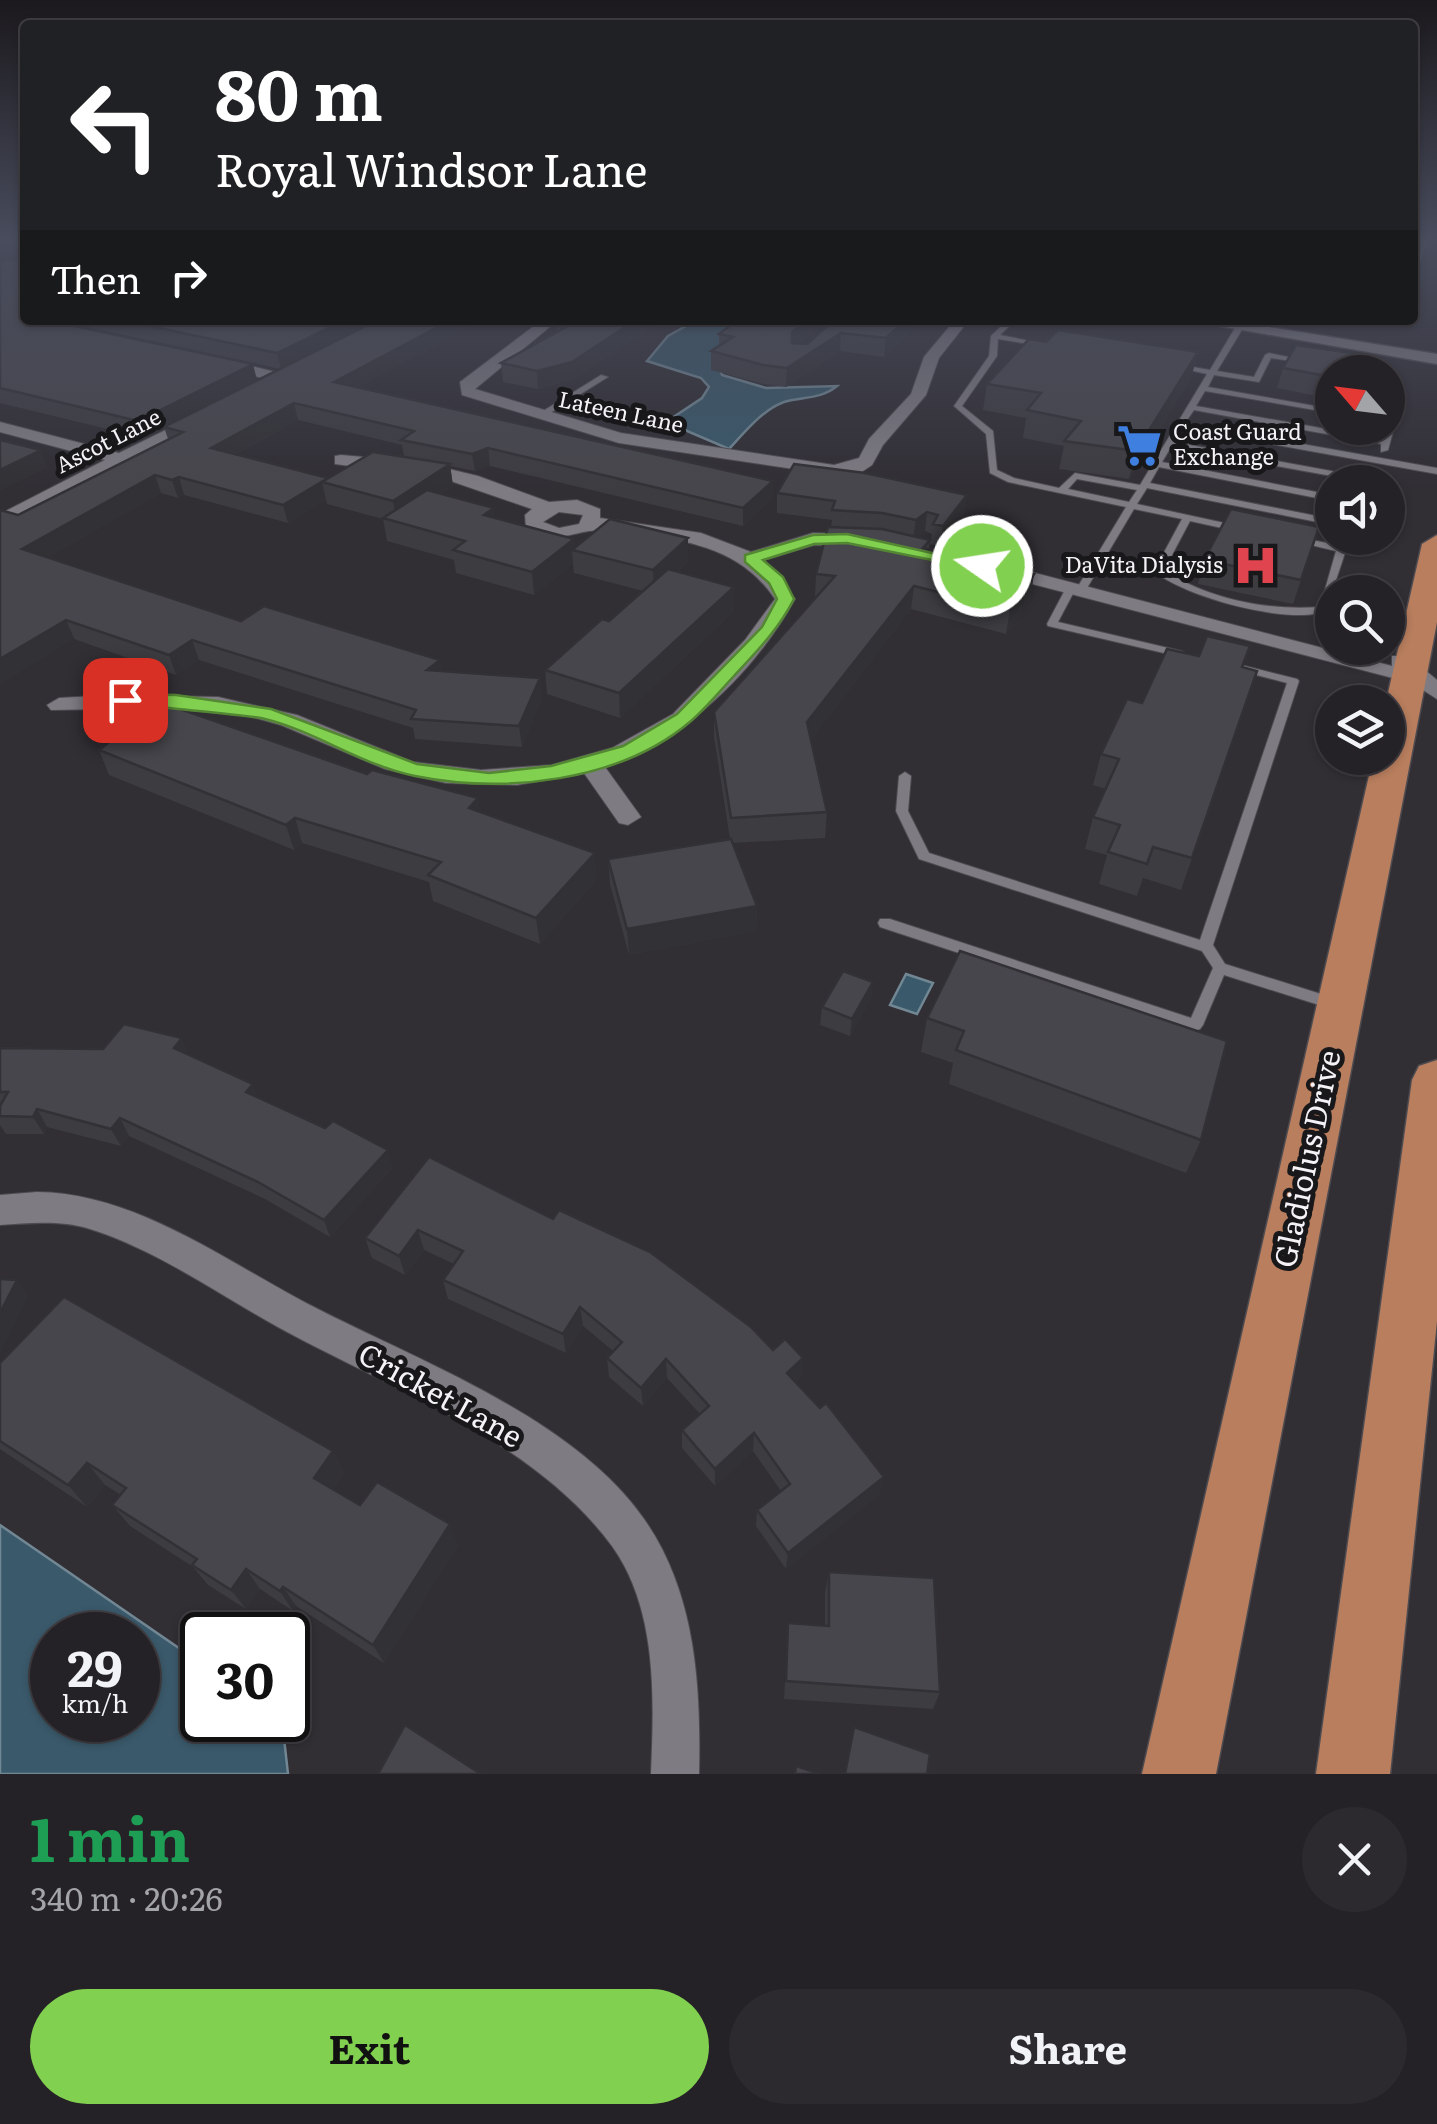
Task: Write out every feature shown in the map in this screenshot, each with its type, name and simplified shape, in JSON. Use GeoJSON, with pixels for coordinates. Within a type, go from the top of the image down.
{"type":"FeatureCollection","features":[{"type":"Feature","properties":{"kind":"main road","name":"Gladiolus Drive"},"geometry":{"type":"LineString","coordinates":[[1180,1774],[1407,671],[1437,547]]}},
{"type":"Feature","properties":{"kind":"main road"},"geometry":{"type":"LineString","coordinates":[[1354,1774],[1437,1080]]}},
{"type":"Feature","properties":{"kind":"street"},"geometry":{"type":"LineString","coordinates":[[539,345],[556,325]]}},
{"type":"Feature","properties":{"kind":"street","name":"Lateen Lane"},"geometry":{"type":"LineString","coordinates":[[556,325],[466,385],[468,392],[619,438],[834,470],[854,468],[866,461],[918,395],[932,357],[953,325]]}},
{"type":"Feature","properties":{"kind":"street"},"geometry":{"type":"LineString","coordinates":[[1252,325],[1437,359]]}},
{"type":"Feature","properties":{"kind":"street"},"geometry":{"type":"LineString","coordinates":[[1255,325],[1437,348]]}},
{"type":"Feature","properties":{"kind":"street"},"geometry":{"type":"LineString","coordinates":[[212,362],[292,374],[250,394]]}},
{"type":"Feature","properties":{"kind":"street","name":"Ascot Lane"},"geometry":{"type":"LineString","coordinates":[[0,521],[218,410]]}},
{"type":"Feature","properties":{"kind":"street"},"geometry":{"type":"LineString","coordinates":[[0,427],[120,460]]}},
{"type":"Feature","properties":{"kind":"street"},"geometry":{"type":"LineString","coordinates":[[340,460],[399,462],[498,488],[546,508]]}},
{"type":"Feature","properties":{"kind":"street"},"geometry":{"type":"LineString","coordinates":[[58,705],[150,699],[271,714],[376,759],[416,770],[489,779],[552,772],[630,751],[684,718],[769,629],[785,599],[777,581],[751,558],[716,542],[593,524],[569,534],[547,533],[531,520],[546,508],[567,505],[588,509],[593,513],[593,524]]}},
{"type":"Feature","properties":{"kind":"street"},"geometry":{"type":"LineString","coordinates":[[751,558],[813,540],[880,542]]}},
{"type":"Feature","properties":{"kind":"street"},"geometry":{"type":"LineString","coordinates":[[973,563],[1136,603],[1199,625],[1407,671]]}},
{"type":"Feature","properties":{"kind":"street"},"geometry":{"type":"LineString","coordinates":[[1136,603],[1178,605],[1315,635]]}},
{"type":"Feature","properties":{"kind":"street"},"geometry":{"type":"LineString","coordinates":[[590,762],[628,816]]}},
{"type":"Feature","properties":{"kind":"street","name":"Cricket Lane"},"geometry":{"type":"LineString","coordinates":[[0,1210],[49,1207],[96,1215],[164,1246],[509,1432],[590,1488],[627,1532],[654,1579],[670,1634],[678,1706],[675,1774]]}},
{"type":"Feature","properties":{"kind":"lane"},"geometry":{"type":"LineString","coordinates":[[1007,325],[995,336],[993,356],[958,406],[990,433],[993,471],[1010,480],[1245,530]]}},
{"type":"Feature","properties":{"kind":"lane"},"geometry":{"type":"LineString","coordinates":[[1200,659],[1052,624],[1131,506],[1212,372],[1246,325]]}},
{"type":"Feature","properties":{"kind":"lane"},"geometry":{"type":"LineString","coordinates":[[995,336],[1054,346]]}},
{"type":"Feature","properties":{"kind":"lane"},"geometry":{"type":"LineString","coordinates":[[1172,366],[1256,380],[1270,355],[1315,363]]}},
{"type":"Feature","properties":{"kind":"lane"},"geometry":{"type":"LineString","coordinates":[[539,416],[604,378]]}},
{"type":"Feature","properties":{"kind":"lane"},"geometry":{"type":"LineString","coordinates":[[1202,388],[1315,408]]}},
{"type":"Feature","properties":{"kind":"lane"},"geometry":{"type":"LineString","coordinates":[[1191,407],[1315,429]]}},
{"type":"Feature","properties":{"kind":"lane"},"geometry":{"type":"LineString","coordinates":[[1180,425],[1437,471]]}},
{"type":"Feature","properties":{"kind":"lane"},"geometry":{"type":"LineString","coordinates":[[1168,444],[1315,471]]}},
{"type":"Feature","properties":{"kind":"lane"},"geometry":{"type":"LineString","coordinates":[[1380,465],[1385,445]]}},
{"type":"Feature","properties":{"kind":"lane"},"geometry":{"type":"LineString","coordinates":[[1157,464],[1315,495]]}},
{"type":"Feature","properties":{"kind":"lane"},"geometry":{"type":"LineString","coordinates":[[1062,491],[1075,476],[1315,519]]}},
{"type":"Feature","properties":{"kind":"lane"},"geometry":{"type":"LineString","coordinates":[[1187,518],[1158,571],[1188,588],[1294,612],[1324,610],[1339,555]]}},
{"type":"Feature","properties":{"kind":"lane"},"geometry":{"type":"LineString","coordinates":[[956,532],[996,542],[973,563]]}},
{"type":"Feature","properties":{"kind":"lane"},"geometry":{"type":"LineString","coordinates":[[1283,538],[1315,544]]}},
{"type":"Feature","properties":{"kind":"lane"},"geometry":{"type":"LineString","coordinates":[[1206,947],[1293,681],[1219,663]]}},
{"type":"Feature","properties":{"kind":"lane"},"geometry":{"type":"LineString","coordinates":[[904,776],[902,811],[924,856],[1206,947],[1220,968],[1341,1006]]}},
{"type":"Feature","properties":{"kind":"lane"},"geometry":{"type":"LineString","coordinates":[[885,923],[1195,1025],[1220,968]]}},
{"type":"Feature","properties":{"kind":"water"},"geometry":{"type":"Polygon","coordinates":[[[688,325],[765,325],[717,359],[722,375],[766,388],[837,386],[824,394],[791,400],[768,410],[729,449],[666,422],[702,398],[709,387],[701,378],[647,361],[668,336],[688,325]]]}},
{"type":"Feature","properties":{"kind":"water"},"geometry":{"type":"Polygon","coordinates":[[[906,974],[933,983],[917,1014],[890,1005],[906,974]]]}},
{"type":"Feature","properties":{"kind":"water"},"geometry":{"type":"Polygon","coordinates":[[[0,1525],[126,1612],[30,1612],[30,1742],[160,1742],[160,1635],[180,1649],[180,1742],[284,1742],[288,1774],[0,1774],[0,1525]]]}},
{"type":"Feature","properties":{"kind":"building"},"geometry":{"type":"Polygon","coordinates":[[[0,322],[70,325],[253,364],[138,421],[0,388],[0,322]]]}},
{"type":"Feature","properties":{"kind":"building"},"geometry":{"type":"Polygon","coordinates":[[[145,325],[335,325],[277,353],[145,325]]]}},
{"type":"Feature","properties":{"kind":"building"},"geometry":{"type":"Polygon","coordinates":[[[368,325],[442,325],[334,382],[773,481],[743,508],[488,448],[472,454],[401,440],[414,431],[294,403],[211,448],[328,478],[283,505],[179,477],[172,480],[155,475],[22,549],[241,621],[264,606],[440,660],[427,670],[540,678],[519,726],[411,719],[416,710],[192,640],[169,655],[66,620],[0,659],[0,510],[18,515],[183,432],[164,427],[368,325]]]}},
{"type":"Feature","properties":{"kind":"building"},"geometry":{"type":"Polygon","coordinates":[[[557,325],[628,325],[572,362],[537,371],[501,363],[566,327],[557,325]]]}},
{"type":"Feature","properties":{"kind":"building"},"geometry":{"type":"Polygon","coordinates":[[[731,325],[801,325],[792,332],[792,343],[807,344],[828,325],[900,325],[886,338],[841,333],[787,368],[711,351],[733,337],[719,334],[731,325]]]}},
{"type":"Feature","properties":{"kind":"building"},"geometry":{"type":"Polygon","coordinates":[[[1058,330],[1198,352],[1136,451],[1064,441],[1081,421],[1027,410],[1041,393],[987,384],[1029,339],[1046,342],[1058,330]]]}},
{"type":"Feature","properties":{"kind":"building"},"geometry":{"type":"Polygon","coordinates":[[[1296,345],[1365,355],[1315,355],[1315,374],[1283,368],[1296,345]]]}},
{"type":"Feature","properties":{"kind":"building"},"geometry":{"type":"Polygon","coordinates":[[[0,440],[41,450],[0,470],[0,440]]]}},
{"type":"Feature","properties":{"kind":"building"},"geometry":{"type":"Polygon","coordinates":[[[373,452],[450,464],[393,501],[322,482],[373,452]]]}},
{"type":"Feature","properties":{"kind":"building"},"geometry":{"type":"Polygon","coordinates":[[[794,464],[865,473],[967,495],[943,526],[933,524],[938,515],[927,512],[916,520],[832,510],[835,501],[777,493],[794,464]]]}},
{"type":"Feature","properties":{"kind":"building"},"geometry":{"type":"Polygon","coordinates":[[[427,490],[494,508],[484,515],[574,539],[532,572],[453,550],[465,541],[383,518],[427,490]]]}},
{"type":"Feature","properties":{"kind":"building"},"geometry":{"type":"Polygon","coordinates":[[[1231,509],[1315,526],[1315,539],[1301,580],[1204,560],[1231,509]]]}},
{"type":"Feature","properties":{"kind":"building"},"geometry":{"type":"Polygon","coordinates":[[[610,519],[688,538],[653,570],[572,550],[610,519]]]}},
{"type":"Feature","properties":{"kind":"building"},"geometry":{"type":"Polygon","coordinates":[[[828,527],[882,529],[930,540],[923,548],[1034,574],[1010,610],[914,586],[807,722],[827,812],[731,818],[714,712],[835,576],[816,574],[828,527]]]}},
{"type":"Feature","properties":{"kind":"building"},"geometry":{"type":"Polygon","coordinates":[[[668,569],[734,587],[619,693],[545,670],[602,619],[609,621],[668,569]]]}},
{"type":"Feature","properties":{"kind":"building"},"geometry":{"type":"Polygon","coordinates":[[[1207,636],[1250,646],[1242,667],[1257,671],[1192,858],[1153,847],[1147,864],[1108,852],[1120,825],[1093,817],[1119,759],[1101,754],[1127,699],[1142,703],[1167,649],[1199,656],[1207,636]]]}},
{"type":"Feature","properties":{"kind":"building"},"geometry":{"type":"Polygon","coordinates":[[[160,702],[367,774],[372,770],[478,798],[469,808],[595,853],[536,918],[428,875],[441,862],[295,818],[286,825],[99,750],[160,702]]]}},
{"type":"Feature","properties":{"kind":"building"},"geometry":{"type":"Polygon","coordinates":[[[731,839],[757,906],[627,929],[608,859],[731,839]]]}},
{"type":"Feature","properties":{"kind":"building"},"geometry":{"type":"Polygon","coordinates":[[[960,951],[1227,1041],[1201,1140],[956,1050],[964,1031],[927,1018],[960,951]]]}},
{"type":"Feature","properties":{"kind":"building"},"geometry":{"type":"Polygon","coordinates":[[[843,971],[873,982],[852,1019],[822,1007],[843,971]]]}},
{"type":"Feature","properties":{"kind":"building"},"geometry":{"type":"Polygon","coordinates":[[[124,1024],[182,1038],[174,1048],[253,1084],[246,1092],[325,1128],[333,1121],[388,1150],[324,1220],[258,1182],[120,1118],[111,1129],[37,1109],[33,1117],[0,1116],[0,1106],[8,1092],[0,1092],[0,1048],[103,1049],[124,1024]]]}},
{"type":"Feature","properties":{"kind":"building"},"geometry":{"type":"Polygon","coordinates":[[[429,1157],[553,1219],[559,1210],[650,1252],[751,1327],[773,1350],[785,1339],[803,1358],[787,1373],[820,1408],[826,1403],[884,1477],[788,1553],[757,1510],[790,1484],[754,1433],[715,1469],[682,1430],[709,1406],[666,1359],[641,1388],[607,1358],[622,1342],[580,1307],[563,1334],[443,1280],[463,1251],[418,1230],[399,1256],[365,1238],[429,1157]]]}},
{"type":"Feature","properties":{"kind":"building"},"geometry":{"type":"Polygon","coordinates":[[[0,1279],[17,1280],[0,1313],[0,1279]]]}},
{"type":"Feature","properties":{"kind":"building"},"geometry":{"type":"Polygon","coordinates":[[[64,1297],[333,1451],[314,1478],[360,1505],[377,1482],[450,1524],[373,1645],[283,1587],[280,1591],[246,1569],[231,1590],[192,1565],[197,1559],[112,1505],[126,1488],[87,1463],[68,1485],[0,1441],[0,1363],[64,1297]]]}},
{"type":"Feature","properties":{"kind":"building"},"geometry":{"type":"Polygon","coordinates":[[[829,1572],[934,1578],[940,1692],[786,1681],[788,1623],[829,1626],[829,1572]]]}},
{"type":"Feature","properties":{"kind":"building"},"geometry":{"type":"Polygon","coordinates":[[[405,1725],[481,1774],[378,1774],[405,1725]]]}},
{"type":"Feature","properties":{"kind":"building"},"geometry":{"type":"Polygon","coordinates":[[[854,1727],[930,1754],[927,1774],[845,1774],[854,1727]]]}},
{"type":"Feature","properties":{"kind":"building"},"geometry":{"type":"Polygon","coordinates":[[[796,1766],[820,1774],[795,1774],[796,1766]]]}},
{"type":"Feature","properties":{"kind":"place","name":"Coast Guard Exchange"},"geometry":{"type":"Point","coordinates":[1140,445]}},
{"type":"Feature","properties":{"kind":"place","name":"DaVita Dialysis"},"geometry":{"type":"Point","coordinates":[1256,565]}},
{"type":"Feature","properties":{"kind":"route"},"geometry":{"type":"LineString","coordinates":[[125,700],[176,700],[271,714],[376,759],[416,770],[489,779],[552,772],[630,751],[684,718],[769,629],[785,599],[777,581],[751,558],[813,540],[847,538],[982,566]]}}]}
